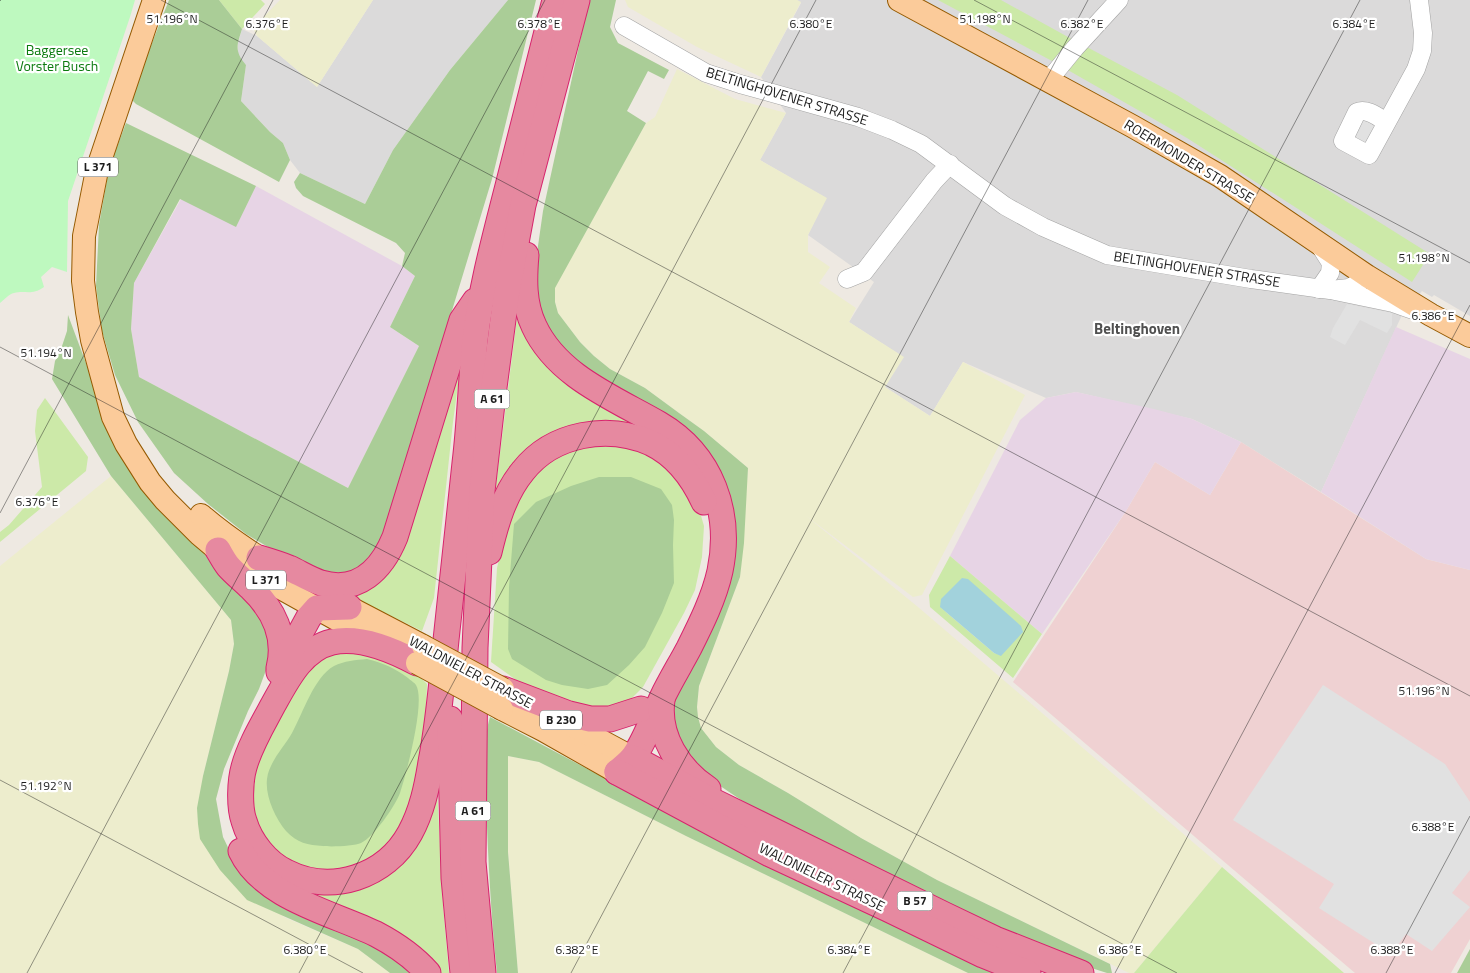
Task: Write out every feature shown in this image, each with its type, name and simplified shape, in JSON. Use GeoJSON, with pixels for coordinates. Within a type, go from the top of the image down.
{"type":"FeatureCollection","features":[{"type":"Feature","properties":{"kind":"highway","name":"A 61"},"geometry":{"type":"LineString","coordinates":[[463,973],[454,869],[449,612],[466,460],[476,339],[483,288],[555,0]]}},
{"type":"Feature","properties":{"kind":"highway","name":"A 61"},"geometry":{"type":"LineString","coordinates":[[482,973],[473,862],[468,669],[482,491],[506,297],[536,154],[577,0]]}},
{"type":"Feature","properties":{"kind":"highway"},"geometry":{"type":"LineString","coordinates":[[536,154],[534,204],[526,249],[524,276],[526,301],[533,325],[543,343],[554,357],[573,374],[662,426],[682,441],[698,457],[717,492],[720,506],[724,545],[720,572],[713,594],[698,630],[663,696],[623,760]]}},
{"type":"Feature","properties":{"kind":"highway"},"geometry":{"type":"LineString","coordinates":[[260,558],[289,568],[320,583],[336,585],[354,583],[377,568],[389,551],[395,537],[462,320],[483,288]]}},
{"type":"Feature","properties":{"kind":"highway"},"geometry":{"type":"LineString","coordinates":[[468,669],[489,550],[500,512],[513,485],[524,470],[542,452],[563,441],[599,433],[611,433],[638,438],[666,452],[690,476],[704,501],[712,536],[711,554],[708,571],[696,604],[626,735],[623,760]]}},
{"type":"Feature","properties":{"kind":"highway"},"geometry":{"type":"LineString","coordinates":[[218,550],[227,565],[253,590],[269,609],[278,627],[282,651],[276,677]]}},
{"type":"Feature","properties":{"kind":"highway"},"geometry":{"type":"LineString","coordinates":[[349,607],[316,608],[309,617],[276,677],[240,747],[230,779],[228,804],[231,831],[243,855],[258,874],[280,891],[308,906],[375,934],[402,949],[419,962],[428,973]]}},
{"type":"Feature","properties":{"kind":"highway"},"geometry":{"type":"LineString","coordinates":[[415,656],[354,640],[331,642],[308,654],[286,683],[248,754],[242,780],[241,800],[243,820],[254,842],[269,860],[286,872],[306,879],[328,883],[351,880],[386,863],[399,850],[410,834],[425,796],[437,730],[449,612]]}},
{"type":"Feature","properties":{"kind":"highway"},"geometry":{"type":"LineString","coordinates":[[663,696],[661,710],[663,730],[680,762],[696,779],[752,821]]}},
{"type":"Feature","properties":{"kind":"highway"},"geometry":{"type":"LineString","coordinates":[[503,699],[590,718],[610,719],[641,709]]}},
{"type":"Feature","properties":{"kind":"highway","name":"WALDNIELER STRASSE"},"geometry":{"type":"LineString","coordinates":[[623,760],[995,939],[1081,973]]}},
{"type":"Feature","properties":{"kind":"highway","name":"WALDNIELER STRASSE"},"geometry":{"type":"LineString","coordinates":[[623,760],[770,854],[888,908],[983,955],[1028,973]]}},
{"type":"Feature","properties":{"kind":"main road","name":"WALDNIELER STRASSE"},"geometry":{"type":"LineString","coordinates":[[154,0],[97,170],[84,236],[83,281],[92,340],[113,418],[137,464],[181,517],[218,550],[250,571],[316,608],[415,656],[468,669],[503,699],[623,760]]}},
{"type":"Feature","properties":{"kind":"main road","name":"ROERMONDER STRASSE"},"geometry":{"type":"LineString","coordinates":[[899,0],[1132,126],[1220,176],[1367,276],[1470,336]]}},
{"type":"Feature","properties":{"kind":"main road","name":"WALDNIELER STRASSE"},"geometry":{"type":"LineString","coordinates":[[106,390],[137,442],[159,474],[218,530],[286,574],[349,607],[415,656]]}},
{"type":"Feature","properties":{"kind":"street"},"geometry":{"type":"LineString","coordinates":[[1048,81],[1119,0]]}},
{"type":"Feature","properties":{"kind":"street"},"geometry":{"type":"LineString","coordinates":[[1386,122],[1416,69],[1422,51],[1423,33],[1418,0]]}},
{"type":"Feature","properties":{"kind":"street","name":"BELTINGHOVENER STRASSE"},"geometry":{"type":"LineString","coordinates":[[624,26],[706,73],[858,117],[892,130],[921,144],[1005,206],[1043,227],[1107,255],[1324,289],[1393,303],[1431,315]]}},
{"type":"Feature","properties":{"kind":"street"},"geometry":{"type":"LineString","coordinates":[[847,279],[864,272],[934,181],[950,164]]}},
{"type":"Feature","properties":{"kind":"street"},"geometry":{"type":"LineString","coordinates":[[1320,245],[1331,263],[1330,273],[1324,289]]}},
{"type":"Feature","properties":{"kind":"street","name":"BELTINGHOVENER STRASSE"},"geometry":{"type":"LineString","coordinates":[[1324,289],[1348,288],[1367,276]]}},
{"type":"Feature","properties":{"kind":"shaded area"},"geometry":{"type":"Polygon","coordinates":[[[373,0],[508,0],[450,70],[393,150],[365,204],[300,173],[290,160],[283,143],[241,101],[246,65],[238,56],[238,43],[242,29],[257,36],[317,87],[373,0]]]}},
{"type":"Feature","properties":{"kind":"shaded area"},"geometry":{"type":"Polygon","coordinates":[[[797,0],[1470,0],[1470,316],[1434,295],[1432,297],[1422,291],[1401,317],[1321,492],[1241,442],[1192,419],[1076,392],[1046,398],[963,362],[930,416],[885,387],[903,357],[849,322],[874,282],[808,235],[826,198],[760,160],[786,113],[761,77],[801,3],[797,0]]]}},
{"type":"Feature","properties":{"kind":"shaded area"},"geometry":{"type":"Polygon","coordinates":[[[1363,115],[1380,125],[1367,149],[1349,139],[1363,115]]]}},
{"type":"Feature","properties":{"kind":"shaded area"},"geometry":{"type":"Polygon","coordinates":[[[256,186],[402,266],[415,276],[390,327],[419,346],[348,488],[139,377],[131,329],[134,283],[181,199],[236,226],[256,186]]]}},
{"type":"Feature","properties":{"kind":"shaded area"},"geometry":{"type":"Polygon","coordinates":[[[1347,304],[1392,313],[1392,325],[1387,333],[1360,320],[1345,345],[1330,337],[1347,304]]]}},
{"type":"Feature","properties":{"kind":"shaded area"},"geometry":{"type":"Polygon","coordinates":[[[1396,327],[1470,359],[1470,570],[1426,559],[1321,492],[1396,327]]]}},
{"type":"Feature","properties":{"kind":"shaded area"},"geometry":{"type":"Polygon","coordinates":[[[1076,392],[1192,419],[1241,442],[1210,495],[1155,462],[1126,511],[1042,634],[950,556],[1020,420],[1046,398],[1076,392]]]}},
{"type":"Feature","properties":{"kind":"shaded area"},"geometry":{"type":"Polygon","coordinates":[[[1241,442],[1426,559],[1470,570],[1470,939],[1451,973],[1355,973],[1013,682],[1126,511],[1155,462],[1210,495],[1241,442]]]}},
{"type":"Feature","properties":{"kind":"shaded area"},"geometry":{"type":"Polygon","coordinates":[[[1323,685],[1445,764],[1470,802],[1470,870],[1452,893],[1470,907],[1432,951],[1406,934],[1391,954],[1319,908],[1334,884],[1233,820],[1323,685]]]}},
{"type":"Feature","properties":{"kind":"green space","name":"Baggersee Vorster Busch"},"geometry":{"type":"Polygon","coordinates":[[[0,0],[135,0],[68,201],[67,272],[52,267],[41,277],[44,287],[32,292],[12,294],[0,303],[0,0]]]}},
{"type":"Feature","properties":{"kind":"green space"},"geometry":{"type":"Polygon","coordinates":[[[169,0],[219,0],[242,29],[238,52],[246,65],[241,101],[283,143],[290,160],[279,182],[136,104],[132,100],[131,96],[169,0]]]}},
{"type":"Feature","properties":{"kind":"green space"},"geometry":{"type":"Polygon","coordinates":[[[219,0],[261,0],[265,4],[242,29],[219,0]]]}},
{"type":"Feature","properties":{"kind":"green space"},"geometry":{"type":"Polygon","coordinates":[[[280,0],[373,0],[317,87],[257,36],[254,30],[255,26],[280,0]]]}},
{"type":"Feature","properties":{"kind":"green space"},"geometry":{"type":"Polygon","coordinates":[[[508,0],[536,0],[492,179],[381,544],[366,567],[341,578],[302,567],[246,534],[208,504],[174,473],[138,422],[115,375],[102,331],[96,286],[99,225],[109,168],[126,123],[256,186],[236,227],[180,199],[134,283],[131,329],[139,377],[348,488],[419,346],[390,327],[415,276],[402,266],[405,253],[396,243],[303,196],[296,188],[294,182],[300,173],[365,204],[393,150],[450,70],[508,0]]]}},
{"type":"Feature","properties":{"kind":"green space"},"geometry":{"type":"Polygon","coordinates":[[[589,0],[616,0],[610,27],[618,43],[669,70],[664,79],[648,71],[627,111],[646,123],[555,288],[555,302],[558,313],[580,342],[594,356],[610,369],[645,388],[704,431],[748,468],[744,543],[740,577],[699,686],[697,707],[701,728],[716,747],[739,765],[861,838],[937,880],[1110,964],[1112,973],[1076,963],[990,927],[782,824],[741,800],[698,771],[677,747],[670,711],[729,511],[566,356],[541,319],[534,274],[543,211],[589,0]]]}},
{"type":"Feature","properties":{"kind":"green space"},"geometry":{"type":"Polygon","coordinates":[[[625,0],[797,0],[801,2],[761,77],[697,47],[628,7],[625,0]]]}},
{"type":"Feature","properties":{"kind":"green space"},"geometry":{"type":"Polygon","coordinates":[[[938,0],[1001,0],[1177,95],[1430,254],[1412,282],[1187,138],[1052,61],[938,0]]]}},
{"type":"Feature","properties":{"kind":"green space"},"geometry":{"type":"Polygon","coordinates":[[[677,69],[735,99],[786,113],[760,160],[827,198],[808,235],[808,252],[830,267],[819,283],[856,308],[849,322],[904,357],[885,387],[930,416],[963,362],[1025,395],[922,595],[913,597],[805,515],[918,607],[1222,867],[1134,973],[1129,973],[937,880],[861,838],[739,765],[716,747],[701,728],[697,707],[699,686],[740,577],[748,468],[704,431],[645,388],[610,369],[594,356],[580,342],[558,313],[554,289],[646,123],[655,117],[677,69]]]}},
{"type":"Feature","properties":{"kind":"green space"},"geometry":{"type":"Polygon","coordinates":[[[520,293],[535,337],[551,361],[597,395],[647,424],[670,440],[690,459],[706,482],[715,511],[717,527],[715,559],[710,575],[713,552],[712,521],[707,500],[699,481],[677,455],[634,431],[600,426],[583,428],[567,432],[537,447],[523,458],[512,471],[492,517],[520,293]]]}},
{"type":"Feature","properties":{"kind":"green space"},"geometry":{"type":"Polygon","coordinates":[[[68,315],[111,430],[143,487],[261,612],[272,654],[224,769],[216,799],[223,837],[236,864],[385,949],[415,973],[390,973],[358,949],[247,900],[220,870],[200,839],[197,808],[234,644],[231,620],[111,476],[52,379],[55,361],[67,331],[68,315]]]}},
{"type":"Feature","properties":{"kind":"green space"},"geometry":{"type":"Polygon","coordinates":[[[466,326],[453,422],[434,598],[422,631],[342,592],[466,326]]]}},
{"type":"Feature","properties":{"kind":"green space"},"geometry":{"type":"Polygon","coordinates":[[[45,398],[88,457],[86,471],[0,542],[0,532],[9,525],[42,487],[35,431],[37,410],[45,398]]]}},
{"type":"Feature","properties":{"kind":"green space"},"geometry":{"type":"Polygon","coordinates":[[[613,441],[660,457],[697,502],[704,526],[702,557],[695,590],[684,613],[643,687],[629,701],[600,714],[526,687],[491,662],[497,568],[511,508],[529,478],[577,442],[613,441]]]}},
{"type":"Feature","properties":{"kind":"green space"},"geometry":{"type":"Polygon","coordinates":[[[111,476],[231,620],[234,644],[203,776],[198,824],[284,917],[358,949],[390,973],[0,973],[0,566],[111,476]]]}},
{"type":"Feature","properties":{"kind":"green space"},"geometry":{"type":"Polygon","coordinates":[[[599,477],[631,477],[661,489],[672,505],[674,520],[674,583],[645,647],[607,685],[588,689],[562,685],[546,680],[512,659],[508,649],[509,587],[514,524],[536,502],[571,486],[599,477]]]}},
{"type":"Feature","properties":{"kind":"green space"},"geometry":{"type":"Polygon","coordinates":[[[950,556],[1042,634],[1013,678],[930,607],[929,595],[950,556]],[[940,607],[994,653],[1001,655],[940,607]]]}},
{"type":"Feature","properties":{"kind":"green space"},"geometry":{"type":"Polygon","coordinates":[[[358,648],[413,670],[427,684],[425,741],[413,800],[403,823],[380,853],[343,872],[321,872],[283,860],[267,845],[254,819],[250,792],[257,751],[289,691],[323,654],[358,648]]]}},
{"type":"Feature","properties":{"kind":"green space"},"geometry":{"type":"Polygon","coordinates":[[[367,659],[389,666],[403,674],[415,684],[418,693],[419,706],[414,738],[400,793],[384,821],[361,843],[348,846],[331,846],[303,843],[286,831],[278,820],[269,799],[268,773],[292,733],[315,687],[327,671],[338,664],[367,659]]]}},
{"type":"Feature","properties":{"kind":"green space"},"geometry":{"type":"Polygon","coordinates":[[[490,717],[732,846],[1001,973],[968,973],[686,836],[539,762],[508,756],[508,852],[518,973],[497,973],[490,887],[485,769],[486,737],[490,717]]]}},
{"type":"Feature","properties":{"kind":"green space"},"geometry":{"type":"Polygon","coordinates":[[[508,756],[539,762],[686,836],[968,973],[518,973],[508,852],[508,756]]]}},
{"type":"Feature","properties":{"kind":"green space"},"geometry":{"type":"Polygon","coordinates":[[[436,769],[443,904],[449,973],[436,973],[292,893],[276,873],[380,874],[436,769]]]}},
{"type":"Feature","properties":{"kind":"green space"},"geometry":{"type":"Polygon","coordinates":[[[1222,867],[1344,973],[1134,973],[1222,867]]]}},
{"type":"Feature","properties":{"kind":"green space"},"geometry":{"type":"Polygon","coordinates":[[[1470,949],[1470,973],[1457,973],[1470,949]]]}},
{"type":"Feature","properties":{"kind":"water"},"geometry":{"type":"Polygon","coordinates":[[[962,578],[968,579],[1021,626],[1023,632],[1001,656],[994,653],[940,607],[941,599],[962,578]]]}},
{"type":"Feature","properties":{"kind":"district","name":"Beltinghoven"},"geometry":{"type":"Point","coordinates":[1137,329]}}]}
